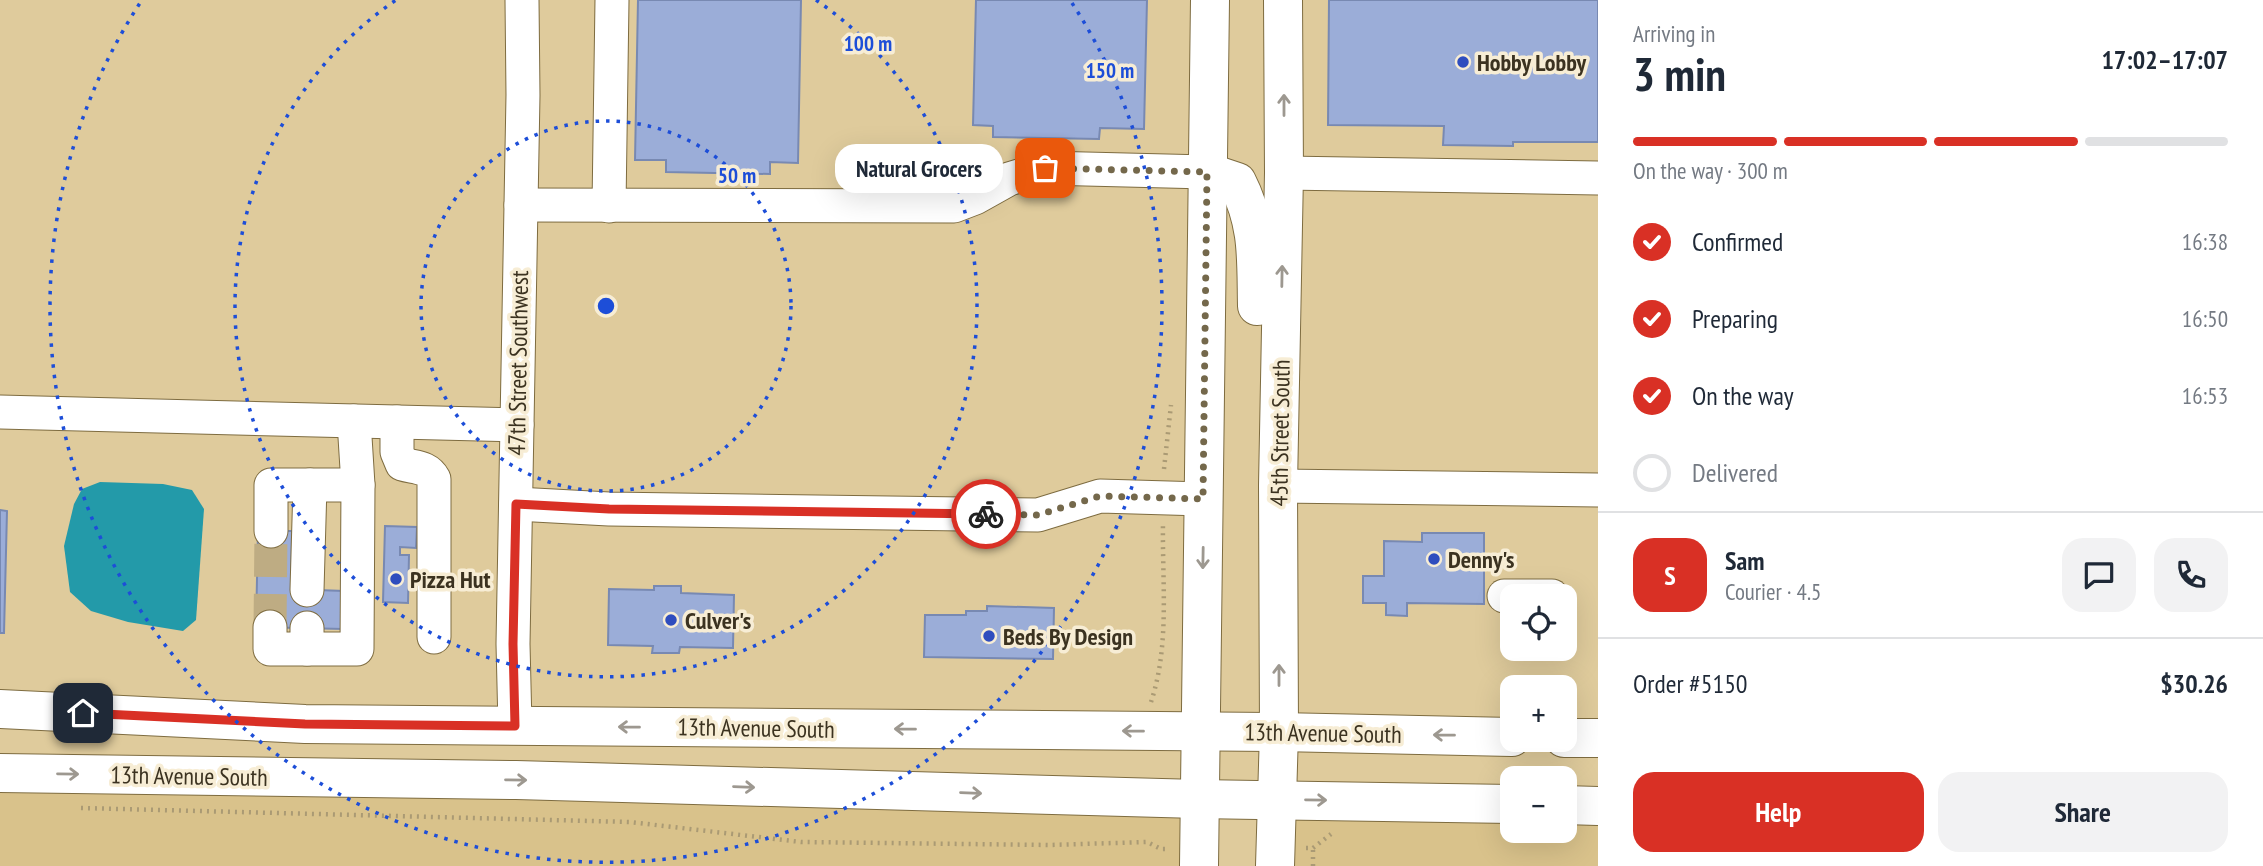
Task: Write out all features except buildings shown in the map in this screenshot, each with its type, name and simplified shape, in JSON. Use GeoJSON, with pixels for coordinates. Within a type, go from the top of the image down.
{"type":"FeatureCollection","features":[{"type":"Feature","properties":{"kind":"main road"},"geometry":{"type":"LineString","coordinates":[[1199,857],[1210,0]]}},
{"type":"Feature","properties":{"kind":"main road"},"geometry":{"type":"LineString","coordinates":[[1219,0],[1225,14],[1230,126],[1236,153],[1252,170],[1284,173]]}},
{"type":"Feature","properties":{"kind":"main road","name":"45th Street South"},"geometry":{"type":"LineString","coordinates":[[1275,857],[1279,732],[1278,486],[1284,173],[1283,0]]}},
{"type":"Feature","properties":{"kind":"main road"},"geometry":{"type":"LineString","coordinates":[[1207,172],[1237,182],[1248,203],[1255,230],[1258,334],[1264,398],[1278,486]]}},
{"type":"Feature","properties":{"kind":"main road","name":"13th Avenue South"},"geometry":{"type":"LineString","coordinates":[[0,709],[305,724],[1279,732],[1500,737]]}},
{"type":"Feature","properties":{"kind":"main road"},"geometry":{"type":"LineString","coordinates":[[203,776],[251,763],[477,760],[503,755],[513,742],[515,726]]}},
{"type":"Feature","properties":{"kind":"main road"},"geometry":{"type":"LineString","coordinates":[[1577,738],[1598,738]]}},
{"type":"Feature","properties":{"kind":"main road","name":"13th Avenue South"},"geometry":{"type":"LineString","coordinates":[[0,773],[516,780],[1198,799],[1500,804]]}},
{"type":"Feature","properties":{"kind":"main road"},"geometry":{"type":"LineString","coordinates":[[1577,805],[1598,806]]}},
{"type":"Feature","properties":{"kind":"street","name":"47th Street Southwest"},"geometry":{"type":"LineString","coordinates":[[515,726],[513,644],[522,0]]}},
{"type":"Feature","properties":{"kind":"street"},"geometry":{"type":"LineString","coordinates":[[609,206],[612,0]]}},
{"type":"Feature","properties":{"kind":"street"},"geometry":{"type":"LineString","coordinates":[[521,205],[954,206],[1009,179],[1045,168],[1207,172]]}},
{"type":"Feature","properties":{"kind":"street"},"geometry":{"type":"LineString","coordinates":[[1284,173],[1598,178]]}},
{"type":"Feature","properties":{"kind":"street"},"geometry":{"type":"LineString","coordinates":[[0,412],[517,425]]}},
{"type":"Feature","properties":{"kind":"street"},"geometry":{"type":"LineString","coordinates":[[270,638],[307,638],[357,649],[358,485],[355,421]]}},
{"type":"Feature","properties":{"kind":"street"},"geometry":{"type":"LineString","coordinates":[[397,422],[398,458],[402,464],[422,467],[430,472],[434,479],[434,637]]}},
{"type":"Feature","properties":{"kind":"street"},"geometry":{"type":"LineString","coordinates":[[271,531],[271,485],[358,485]]}},
{"type":"Feature","properties":{"kind":"street"},"geometry":{"type":"LineString","coordinates":[[307,590],[310,485]]}},
{"type":"Feature","properties":{"kind":"street"},"geometry":{"type":"LineString","coordinates":[[1278,486],[1598,490]]}},
{"type":"Feature","properties":{"kind":"street"},"geometry":{"type":"LineString","coordinates":[[516,504],[609,509],[1038,515],[1100,496],[1203,499]]}},
{"type":"Feature","properties":{"kind":"path"},"geometry":{"type":"LineString","coordinates":[[1151,703],[1159,678],[1164,620],[1163,537]]}},
{"type":"Feature","properties":{"kind":"path"},"geometry":{"type":"LineString","coordinates":[[70,808],[630,822],[801,842],[1049,845],[1147,842],[1161,849],[1199,857]]}},
{"type":"Feature","properties":{"kind":"path"},"geometry":{"type":"LineString","coordinates":[[1275,857],[1313,848],[1313,866]]}},
{"type":"Feature","properties":{"kind":"shaded area"},"geometry":{"type":"Polygon","coordinates":[[[0,787],[1186,808],[1186,866],[0,866],[0,787]]]}},
{"type":"Feature","properties":{"kind":"shaded area"},"geometry":{"type":"Polygon","coordinates":[[[1285,806],[1500,813],[1500,843],[1577,843],[1577,814],[1598,815],[1598,866],[1285,866],[1285,806]]]}},
{"type":"Feature","properties":{"kind":"water"},"geometry":{"type":"Polygon","coordinates":[[[100,482],[163,484],[192,490],[204,509],[196,620],[183,631],[128,622],[91,611],[70,592],[64,546],[74,504],[82,489],[100,482]]]}},
{"type":"Feature","properties":{"kind":"tunnel"},"geometry":{"type":"LineString","coordinates":[[270,627],[271,531]]}},
{"type":"Feature","properties":{"kind":"way so far"},"geometry":{"type":"LineString","coordinates":[[986,514],[1038,515],[1100,496],[1203,499],[1207,172],[1045,168]]}},
{"type":"Feature","properties":{"kind":"place","name":"Hobby Lobby"},"geometry":{"type":"Point","coordinates":[1463,62]}},
{"type":"Feature","properties":{"kind":"place","name":"Natural Grocers"},"geometry":{"type":"Point","coordinates":[1045,168]}},
{"type":"Feature","properties":{"kind":"place","name":"Denny's"},"geometry":{"type":"Point","coordinates":[1434,559]}},
{"type":"Feature","properties":{"kind":"place","name":"Pizza Hut"},"geometry":{"type":"Point","coordinates":[396,579]}},
{"type":"Feature","properties":{"kind":"place","name":"Culver's"},"geometry":{"type":"Point","coordinates":[671,620]}},
{"type":"Feature","properties":{"kind":"place","name":"Beds By Design"},"geometry":{"type":"Point","coordinates":[989,636]}},
{"type":"Feature","properties":{"kind":"route"},"geometry":{"type":"LineString","coordinates":[[83,713],[305,724],[515,726],[513,644],[516,504],[609,509],[986,514]]}}]}
